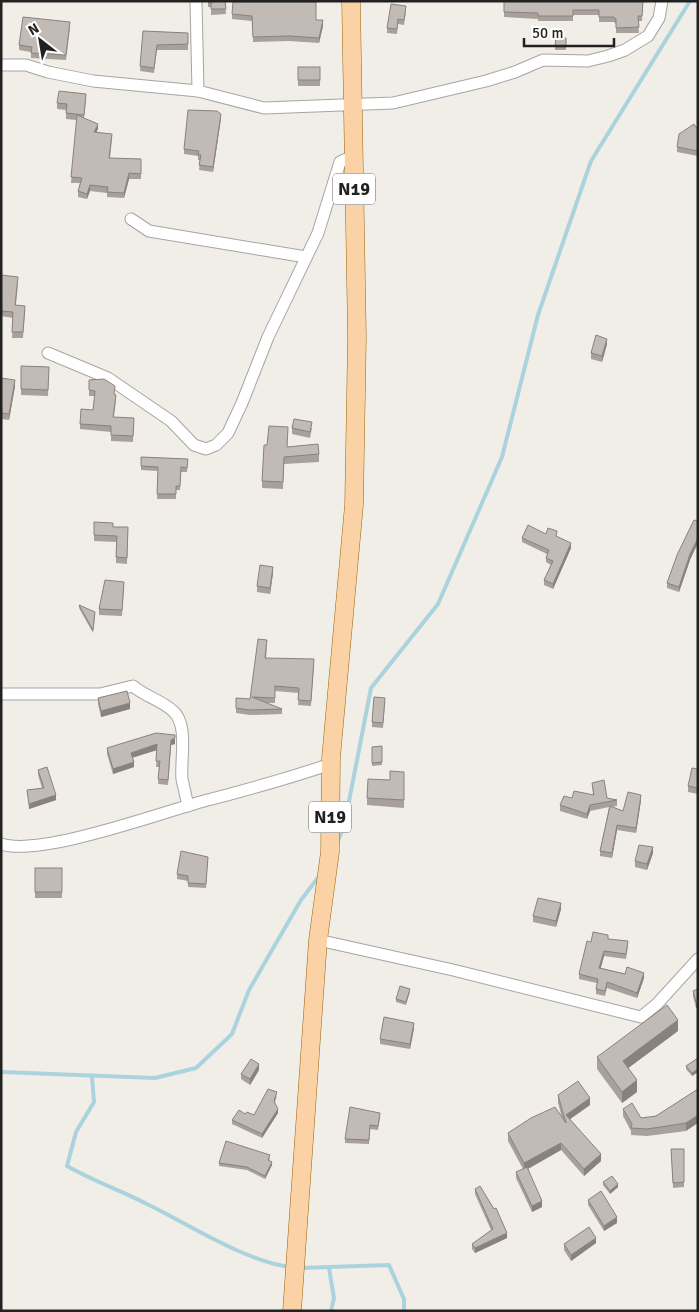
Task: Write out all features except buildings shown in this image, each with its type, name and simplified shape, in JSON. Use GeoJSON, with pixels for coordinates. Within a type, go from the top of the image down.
{"type":"FeatureCollection","features":[{"type":"Feature","properties":{"kind":"main road","name":"N19"},"geometry":{"type":"LineString","coordinates":[[292,1311],[318,940],[330,852],[331,764],[353,525],[357,442],[352,1]]}},
{"type":"Feature","properties":{"kind":"street"},"geometry":{"type":"LineString","coordinates":[[196,1],[198,91]]}},
{"type":"Feature","properties":{"kind":"street"},"geometry":{"type":"LineString","coordinates":[[1,66],[26,65],[48,72],[92,81],[198,91],[264,108],[393,103],[515,72],[543,60],[588,61],[625,50],[648,36],[659,18],[662,1]]}},
{"type":"Feature","properties":{"kind":"street"},"geometry":{"type":"LineString","coordinates":[[48,354],[108,378],[171,421],[194,445],[206,449],[216,445],[228,433],[268,337],[318,233],[340,162],[354,156]]}},
{"type":"Feature","properties":{"kind":"street"},"geometry":{"type":"LineString","coordinates":[[131,219],[149,231],[306,257]]}},
{"type":"Feature","properties":{"kind":"street"},"geometry":{"type":"LineString","coordinates":[[1,694],[100,694],[133,686],[145,696],[162,702],[175,712],[181,726],[182,778],[188,806]]}},
{"type":"Feature","properties":{"kind":"street"},"geometry":{"type":"LineString","coordinates":[[1,844],[11,848],[52,843],[253,789],[331,764]]}},
{"type":"Feature","properties":{"kind":"street"},"geometry":{"type":"LineString","coordinates":[[318,940],[641,1017],[656,1004],[698,959]]}},
{"type":"Feature","properties":{"kind":"waterway"},"geometry":{"type":"LineString","coordinates":[[337,843],[344,827],[371,688],[438,604],[502,457],[538,315],[591,161],[690,1]]}},
{"type":"Feature","properties":{"kind":"waterway"},"geometry":{"type":"LineString","coordinates":[[1,1072],[155,1078],[196,1068],[232,1034],[249,990],[301,900],[320,875]]}},
{"type":"Feature","properties":{"kind":"waterway"},"geometry":{"type":"LineString","coordinates":[[92,1077],[94,1102],[76,1132],[67,1166],[137,1199],[236,1250],[274,1264],[291,1267]]}},
{"type":"Feature","properties":{"kind":"waterway"},"geometry":{"type":"LineString","coordinates":[[300,1268],[389,1265],[404,1299],[404,1311]]}},
{"type":"Feature","properties":{"kind":"waterway"},"geometry":{"type":"LineString","coordinates":[[329,1268],[334,1298],[331,1311]]}}]}
